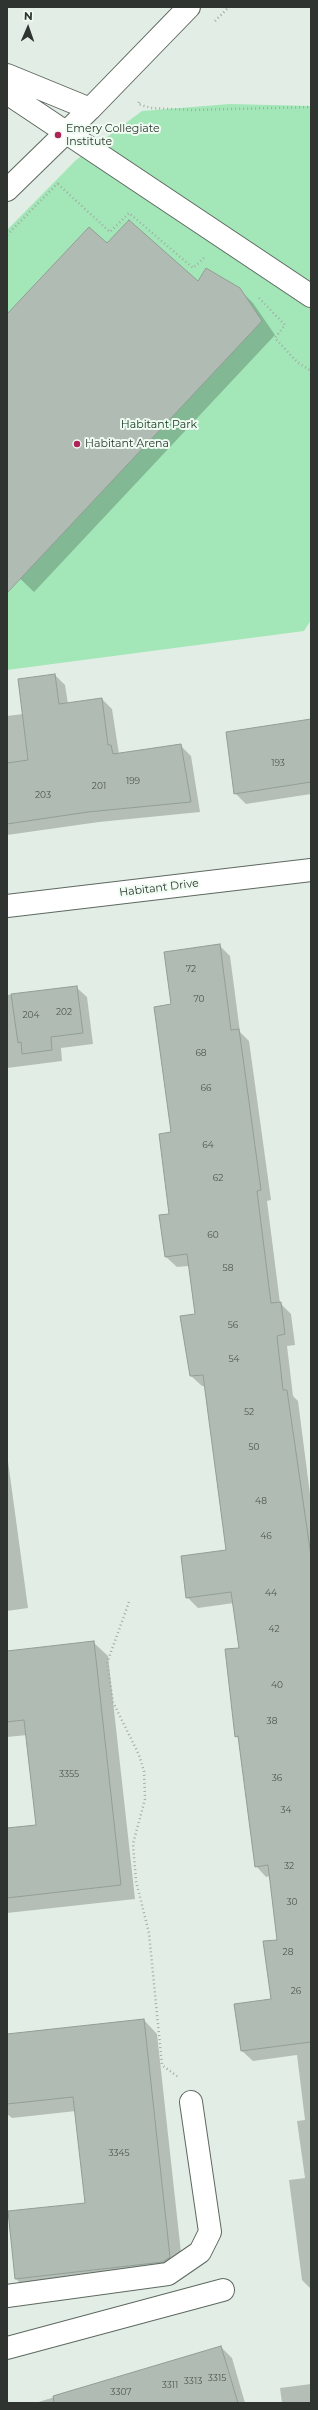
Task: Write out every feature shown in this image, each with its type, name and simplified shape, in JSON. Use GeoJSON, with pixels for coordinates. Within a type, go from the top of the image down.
{"type":"FeatureCollection","features":[{"type":"Feature","properties":{"kind":"street"},"geometry":{"type":"LineString","coordinates":[[7,190],[90,109],[188,7]]}},
{"type":"Feature","properties":{"kind":"street"},"geometry":{"type":"LineString","coordinates":[[7,74],[90,109]]}},
{"type":"Feature","properties":{"kind":"street"},"geometry":{"type":"LineString","coordinates":[[7,93],[311,296]]}},
{"type":"Feature","properties":{"kind":"street","name":"Habitant Drive"},"geometry":{"type":"LineString","coordinates":[[7,906],[311,871]]}},
{"type":"Feature","properties":{"kind":"street"},"geometry":{"type":"LineString","coordinates":[[7,2296],[168,2274],[200,2252],[210,2232],[191,2102]]}},
{"type":"Feature","properties":{"kind":"street"},"geometry":{"type":"LineString","coordinates":[[7,2348],[223,2290]]}},
{"type":"Feature","properties":{"kind":"path"},"geometry":{"type":"LineString","coordinates":[[138,104],[151,108],[193,110],[311,107]]}},
{"type":"Feature","properties":{"kind":"path"},"geometry":{"type":"LineString","coordinates":[[7,235],[62,179]]}},
{"type":"Feature","properties":{"kind":"path"},"geometry":{"type":"LineString","coordinates":[[58,184],[110,232],[130,212],[194,268],[206,257]]}},
{"type":"Feature","properties":{"kind":"path"},"geometry":{"type":"LineString","coordinates":[[257,296],[286,325],[275,338],[297,362],[311,371]]}},
{"type":"Feature","properties":{"kind":"path"},"geometry":{"type":"LineString","coordinates":[[128,1602],[107,1663],[113,1702],[139,1755],[144,1771],[145,1799],[133,1844],[136,1881],[148,1933],[162,2065],[178,2076],[191,2102]]}},
{"type":"Feature","properties":{"kind":"green space","name":"Habitant Park"},"geometry":{"type":"Polygon","coordinates":[[[230,104],[311,106],[311,620],[304,631],[7,670],[7,230],[76,160],[142,111],[230,104]]]}},
{"type":"Feature","properties":{"kind":"building","name":"Habitant Arena"},"geometry":{"type":"Polygon","coordinates":[[[129,220],[198,281],[206,268],[240,288],[262,321],[7,593],[7,314],[89,227],[107,243],[129,220]]]}},
{"type":"Feature","properties":{"kind":"building"},"geometry":{"type":"Polygon","coordinates":[[[55,674],[59,704],[102,698],[108,745],[111,745],[113,754],[181,744],[191,802],[88,812],[7,824],[7,763],[28,760],[18,679],[55,674]]]}},
{"type":"Feature","properties":{"kind":"building"},"geometry":{"type":"Polygon","coordinates":[[[311,719],[311,782],[234,794],[226,732],[311,719]]]}},
{"type":"Feature","properties":{"kind":"building"},"geometry":{"type":"Polygon","coordinates":[[[220,944],[231,1030],[239,1029],[261,1190],[257,1191],[271,1303],[281,1302],[285,1334],[277,1336],[283,1390],[287,1390],[311,1556],[311,2042],[241,2051],[234,2004],[271,1999],[263,1941],[277,1940],[268,1865],[255,1867],[238,1736],[235,1737],[225,1649],[239,1648],[231,1592],[186,1598],[181,1556],[226,1550],[203,1375],[190,1376],[180,1316],[195,1314],[187,1254],[165,1257],[159,1215],[169,1214],[159,1134],[171,1132],[154,1007],[171,1004],[164,952],[220,944]]]}},
{"type":"Feature","properties":{"kind":"building"},"geometry":{"type":"Polygon","coordinates":[[[77,986],[83,1033],[51,1037],[52,1050],[22,1054],[21,1042],[18,1043],[11,994],[77,986]]]}},
{"type":"Feature","properties":{"kind":"building"},"geometry":{"type":"Polygon","coordinates":[[[94,1641],[121,1885],[7,1898],[7,1828],[36,1825],[24,1720],[7,1722],[7,1651],[94,1641]]]}},
{"type":"Feature","properties":{"kind":"building"},"geometry":{"type":"Polygon","coordinates":[[[144,2019],[170,2257],[163,2262],[15,2279],[8,2211],[85,2203],[73,2097],[7,2104],[7,2034],[144,2019]]]}},
{"type":"Feature","properties":{"kind":"building"},"geometry":{"type":"Polygon","coordinates":[[[221,2346],[238,2403],[54,2403],[53,2396],[221,2346]]]}},
{"type":"Feature","properties":{"kind":"place","name":"Emery Collegiate Institute"},"geometry":{"type":"Point","coordinates":[58,135]}},
{"type":"Feature","properties":{"kind":"place","name":"Habitant Arena"},"geometry":{"type":"Point","coordinates":[77,444]}}]}
